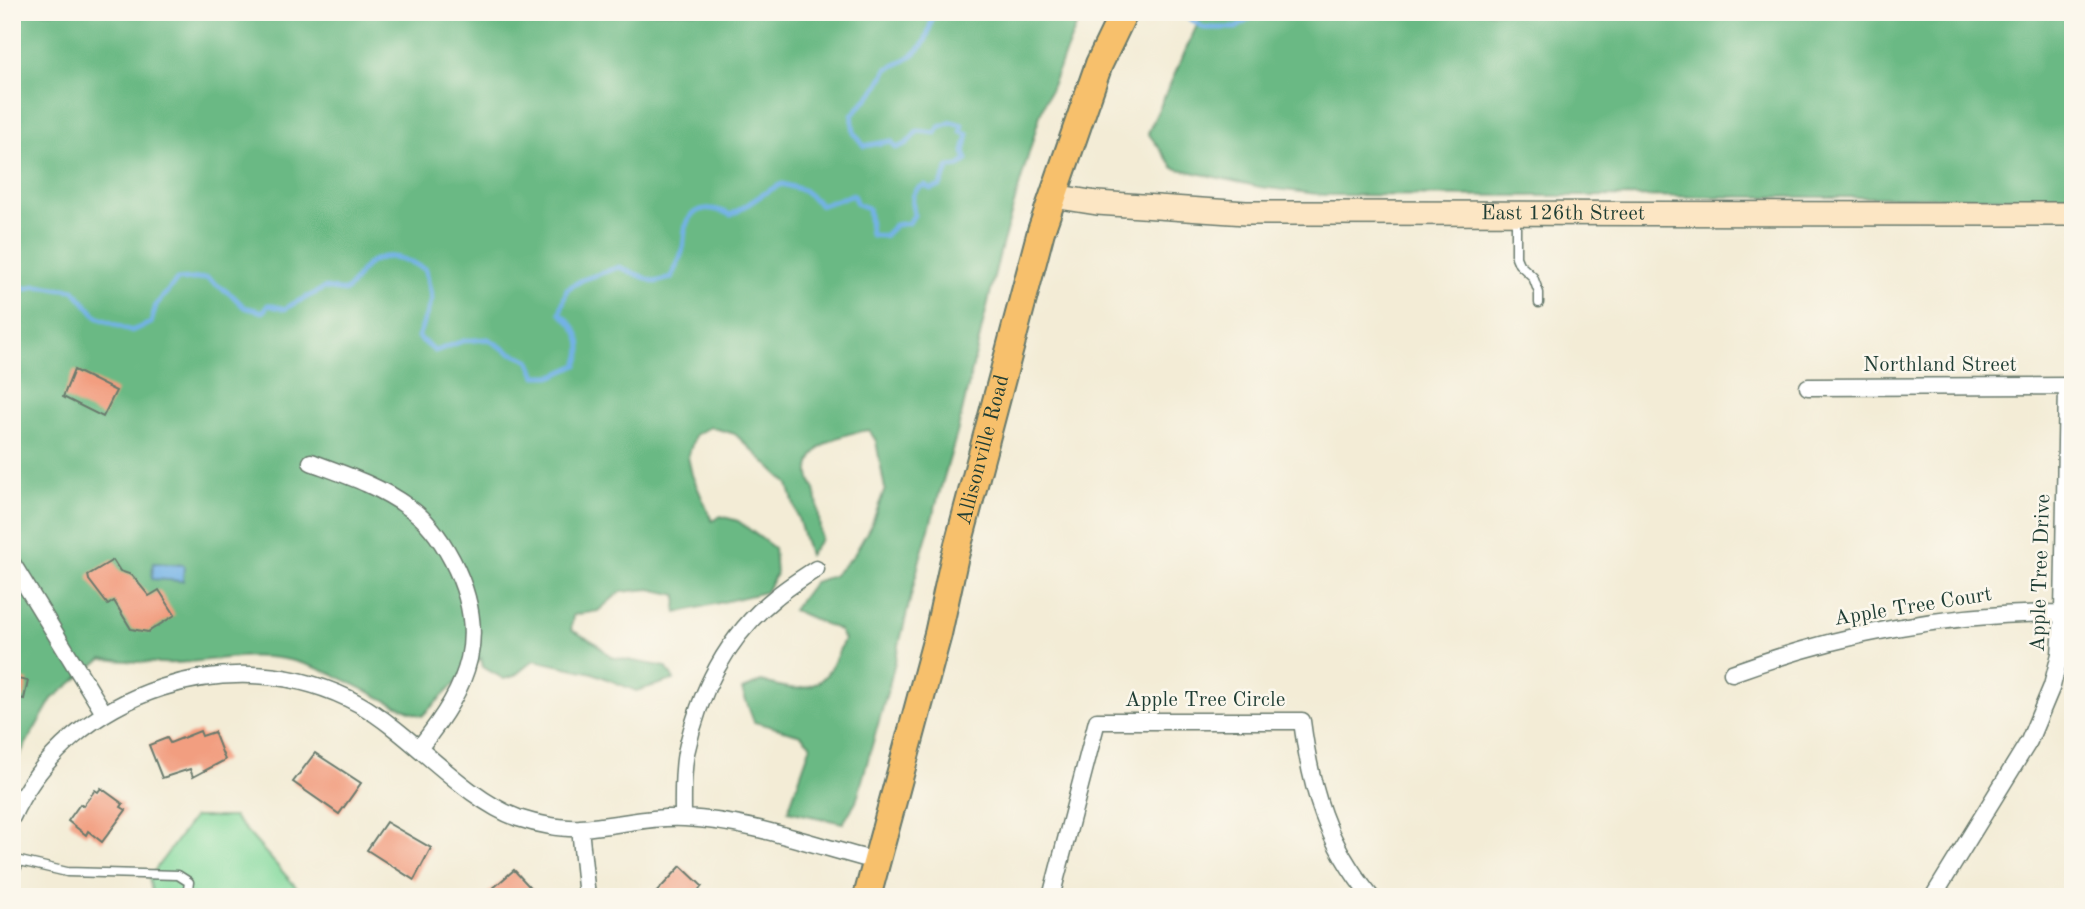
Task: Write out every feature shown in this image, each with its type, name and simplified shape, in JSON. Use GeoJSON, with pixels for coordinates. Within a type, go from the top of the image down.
{"type":"FeatureCollection","features":[{"type":"Feature","properties":{"kind":"main road","name":"Allisonville Road"},"geometry":{"type":"LineString","coordinates":[[867,897],[938,634],[954,560],[1041,231],[1099,64],[1124,12]]}},
{"type":"Feature","properties":{"kind":"main road","name":"East 126th Street"},"geometry":{"type":"LineString","coordinates":[[1053,197],[1097,203],[1246,213],[2073,214]]}},
{"type":"Feature","properties":{"kind":"street","name":"Northland Street"},"geometry":{"type":"LineString","coordinates":[[1808,387],[2070,386]]}},
{"type":"Feature","properties":{"kind":"street","name":"Apple Tree Drive"},"geometry":{"type":"LineString","coordinates":[[1933,897],[2038,723],[2057,666],[2063,613],[2070,386]]}},
{"type":"Feature","properties":{"kind":"street"},"geometry":{"type":"LineString","coordinates":[[311,461],[386,493],[409,507],[430,525],[462,580],[470,606],[471,651],[467,669],[452,705],[420,747]]}},
{"type":"Feature","properties":{"kind":"street"},"geometry":{"type":"LineString","coordinates":[[12,563],[104,713]]}},
{"type":"Feature","properties":{"kind":"street"},"geometry":{"type":"LineString","coordinates":[[683,818],[686,755],[701,702],[712,675],[750,621],[776,597],[816,569]]}},
{"type":"Feature","properties":{"kind":"street","name":"Apple Tree Court"},"geometry":{"type":"LineString","coordinates":[[1732,673],[1800,649],[1885,628],[1970,617],[2063,613]]}},
{"type":"Feature","properties":{"kind":"street"},"geometry":{"type":"LineString","coordinates":[[12,817],[28,789],[50,760],[71,739],[104,713],[136,696],[189,679],[216,675],[276,677],[321,688],[359,705],[420,747],[485,800],[517,817],[561,827],[580,828],[658,818],[729,823],[876,861]]}},
{"type":"Feature","properties":{"kind":"street","name":"Apple Tree Circle"},"geometry":{"type":"LineString","coordinates":[[1051,897],[1097,721],[1302,721],[1308,766],[1325,823],[1349,869],[1371,897]]}},
{"type":"Feature","properties":{"kind":"street"},"geometry":{"type":"LineString","coordinates":[[580,828],[587,897]]}},
{"type":"Feature","properties":{"kind":"lane"},"geometry":{"type":"LineString","coordinates":[[1516,214],[1516,257],[1518,264],[1533,277],[1539,293],[1539,303]]}},
{"type":"Feature","properties":{"kind":"lane"},"geometry":{"type":"LineString","coordinates":[[12,886],[20,862],[67,872],[178,875],[189,882],[187,897]]}},
{"type":"Feature","properties":{"kind":"green space"},"geometry":{"type":"Polygon","coordinates":[[[12,12],[1082,12],[1040,115],[1000,252],[957,433],[920,559],[890,682],[856,802],[843,823],[788,811],[811,745],[801,735],[754,722],[742,690],[761,681],[786,688],[811,686],[826,675],[834,663],[844,639],[839,630],[793,610],[814,582],[833,576],[854,555],[871,525],[885,489],[876,441],[869,430],[839,437],[814,454],[809,474],[815,490],[821,539],[809,555],[788,484],[735,434],[710,427],[695,435],[688,457],[692,475],[712,521],[721,516],[738,521],[774,548],[776,574],[766,592],[676,613],[677,595],[650,589],[620,592],[598,611],[573,615],[571,630],[596,643],[611,657],[666,667],[674,680],[636,691],[593,673],[534,660],[514,676],[504,679],[483,667],[481,658],[422,716],[320,669],[284,659],[244,657],[168,663],[102,659],[52,699],[12,768],[12,12]]]}},
{"type":"Feature","properties":{"kind":"green space"},"geometry":{"type":"Polygon","coordinates":[[[1203,12],[2073,12],[2073,198],[1325,195],[1260,187],[1174,168],[1148,133],[1203,12]]]}},
{"type":"Feature","properties":{"kind":"green space"},"geometry":{"type":"Polygon","coordinates":[[[194,817],[234,817],[305,897],[153,897],[149,878],[194,817]]]}},
{"type":"Feature","properties":{"kind":"water"},"geometry":{"type":"Polygon","coordinates":[[[153,563],[184,565],[183,581],[152,579],[153,563]]]}},
{"type":"Feature","properties":{"kind":"building"},"geometry":{"type":"Polygon","coordinates":[[[74,370],[116,391],[103,417],[63,397],[74,370]]]}},
{"type":"Feature","properties":{"kind":"building"},"geometry":{"type":"Polygon","coordinates":[[[113,560],[120,571],[132,575],[149,596],[159,590],[175,615],[148,632],[131,629],[114,601],[108,605],[89,580],[88,575],[113,560]]]}},
{"type":"Feature","properties":{"kind":"building"},"geometry":{"type":"Polygon","coordinates":[[[12,678],[28,681],[24,699],[12,697],[12,678]]]}},
{"type":"Feature","properties":{"kind":"building"},"geometry":{"type":"Polygon","coordinates":[[[200,731],[202,736],[214,732],[225,760],[193,777],[190,769],[162,778],[149,745],[167,738],[170,743],[200,731]]]}},
{"type":"Feature","properties":{"kind":"building"},"geometry":{"type":"Polygon","coordinates":[[[315,753],[361,783],[339,814],[293,782],[315,753]]]}},
{"type":"Feature","properties":{"kind":"building"},"geometry":{"type":"Polygon","coordinates":[[[101,788],[123,804],[121,807],[126,810],[102,842],[88,831],[86,835],[68,821],[80,804],[83,806],[95,790],[98,792],[101,788]]]}},
{"type":"Feature","properties":{"kind":"building"},"geometry":{"type":"Polygon","coordinates":[[[386,822],[431,848],[414,880],[367,850],[386,822]]]}},
{"type":"Feature","properties":{"kind":"building"},"geometry":{"type":"Polygon","coordinates":[[[681,866],[702,886],[693,897],[652,897],[681,866]]]}},
{"type":"Feature","properties":{"kind":"building"},"geometry":{"type":"Polygon","coordinates":[[[514,870],[539,897],[483,897],[514,870]]]}},
{"type":"Feature","properties":{"kind":"waterway"},"geometry":{"type":"LineString","coordinates":[[12,282],[27,289],[35,286],[74,290],[97,317],[131,331],[151,323],[156,305],[177,280],[207,278],[244,307],[263,312],[268,305],[285,309],[324,288],[346,291],[374,260],[396,258],[425,269],[432,299],[418,337],[435,351],[463,341],[488,339],[529,360],[536,376],[553,376],[577,365],[580,357],[579,336],[560,313],[567,289],[582,280],[619,267],[655,282],[671,278],[682,252],[687,223],[695,212],[713,209],[731,215],[782,184],[803,190],[821,205],[853,195],[857,204],[868,208],[871,235],[884,236],[895,225],[909,223],[914,215],[914,193],[925,185],[931,189],[940,186],[949,167],[959,166],[967,160],[964,152],[968,134],[961,132],[962,125],[952,122],[939,127],[936,133],[918,131],[906,144],[896,148],[891,141],[864,146],[854,133],[852,115],[876,89],[887,69],[919,49],[927,36],[935,12]]}},
{"type":"Feature","properties":{"kind":"waterway"},"geometry":{"type":"LineString","coordinates":[[1180,12],[1204,28],[1236,28],[1253,16],[1266,12]]}},
{"type":"Feature","properties":{"kind":"waterway"},"geometry":{"type":"LineString","coordinates":[[1269,12],[1278,12]]}},
{"type":"Feature","properties":{"kind":"waterway"},"geometry":{"type":"LineString","coordinates":[[12,67],[18,122],[12,132]]}}]}
